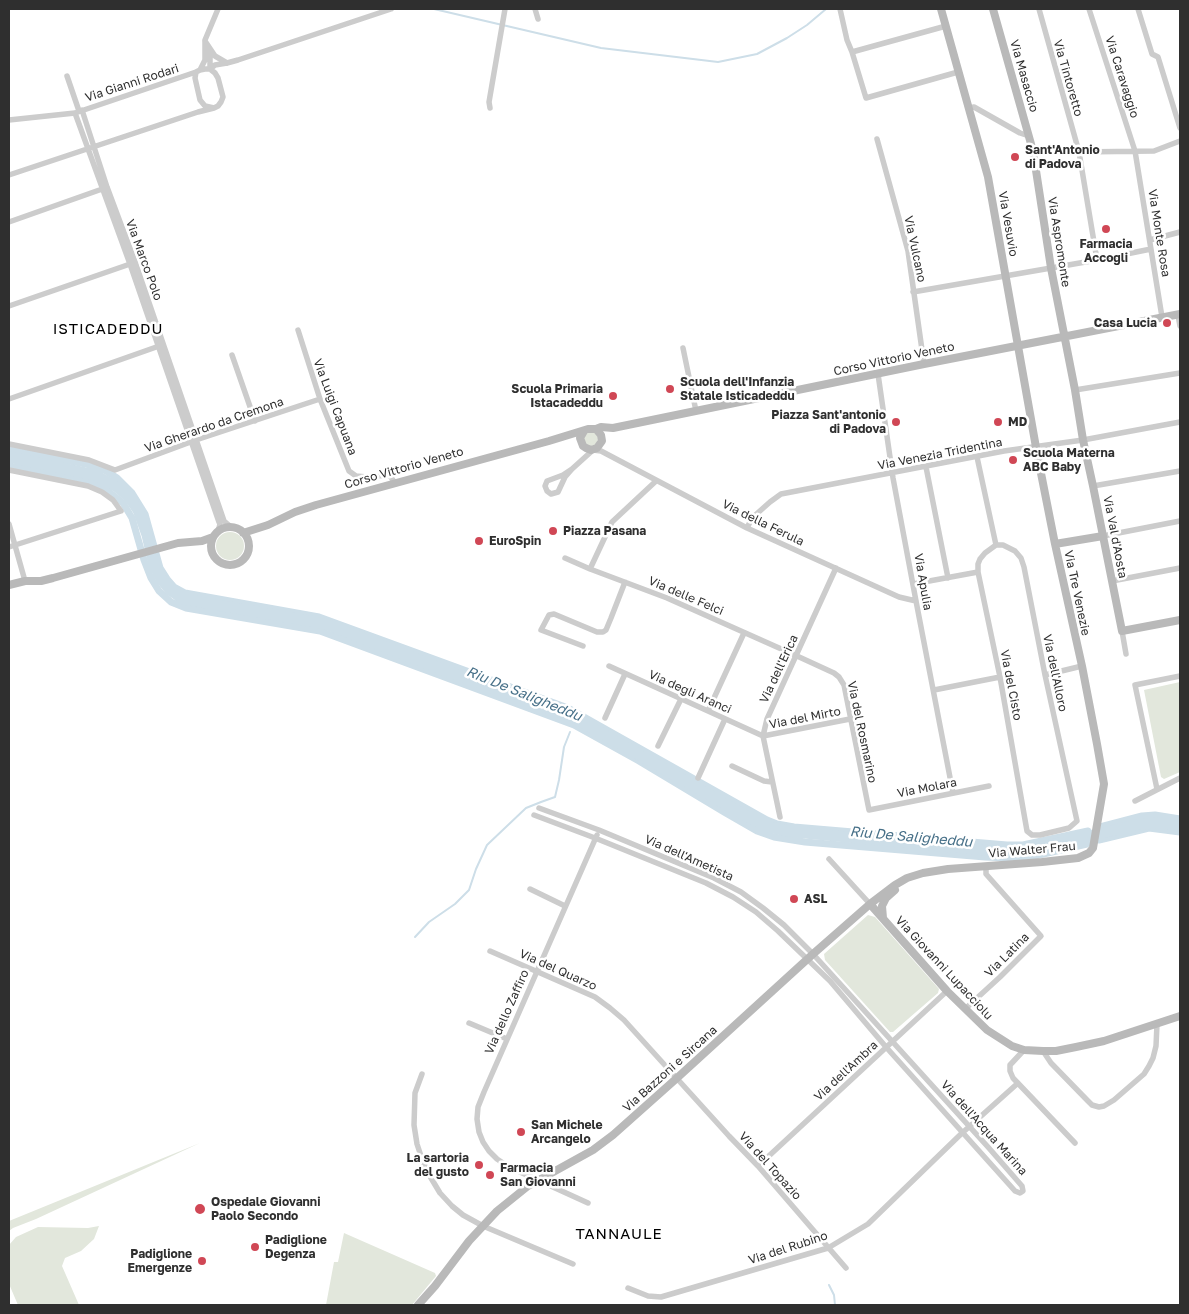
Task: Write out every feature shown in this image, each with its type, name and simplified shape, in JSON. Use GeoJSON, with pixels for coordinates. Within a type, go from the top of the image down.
{"type":"FeatureCollection","features":[{"type":"Feature","properties":{"kind":"street"},"geometry":{"type":"LineString","coordinates":[[198,112],[202,104],[195,78],[205,60],[205,40],[218,9]]}},
{"type":"Feature","properties":{"kind":"street"},"geometry":{"type":"LineString","coordinates":[[210,70],[215,65],[227,63],[391,9]]}},
{"type":"Feature","properties":{"kind":"street"},"geometry":{"type":"LineString","coordinates":[[535,9],[538,19]]}},
{"type":"Feature","properties":{"kind":"street"},"geometry":{"type":"LineString","coordinates":[[840,9],[847,40],[866,98],[958,72]]}},
{"type":"Feature","properties":{"kind":"street","name":"Via Vesuvio"},"geometry":{"type":"LineString","coordinates":[[941,9],[988,177],[1018,346]]}},
{"type":"Feature","properties":{"kind":"street","name":"Via Masaccio"},"geometry":{"type":"LineString","coordinates":[[992,9],[1033,150]]}},
{"type":"Feature","properties":{"kind":"street","name":"Via Tintoretto"},"geometry":{"type":"LineString","coordinates":[[1039,9],[1079,152],[1097,260]]}},
{"type":"Feature","properties":{"kind":"street","name":"Via Caravaggio"},"geometry":{"type":"LineString","coordinates":[[1089,9],[1135,152]]}},
{"type":"Feature","properties":{"kind":"street"},"geometry":{"type":"LineString","coordinates":[[490,108],[489,102],[505,11]]}},
{"type":"Feature","properties":{"kind":"street"},"geometry":{"type":"LineString","coordinates":[[1139,12],[1152,54],[1158,57],[1180,128]]}},
{"type":"Feature","properties":{"kind":"street"},"geometry":{"type":"LineString","coordinates":[[852,52],[946,26]]}},
{"type":"Feature","properties":{"kind":"street"},"geometry":{"type":"LineString","coordinates":[[205,40],[215,56],[227,63]]}},
{"type":"Feature","properties":{"kind":"street"},"geometry":{"type":"LineString","coordinates":[[210,49],[210,70]]}},
{"type":"Feature","properties":{"kind":"street"},"geometry":{"type":"LineString","coordinates":[[9,175],[218,106],[222,97],[218,71],[227,63]]}},
{"type":"Feature","properties":{"kind":"street"},"geometry":{"type":"LineString","coordinates":[[198,71],[210,70],[218,78]]}},
{"type":"Feature","properties":{"kind":"street","name":"Via Gianni Rodari"},"geometry":{"type":"LineString","coordinates":[[9,120],[79,111],[198,71]]}},
{"type":"Feature","properties":{"kind":"street","name":"Via Marco Polo"},"geometry":{"type":"LineString","coordinates":[[67,76],[194,441],[220,524],[215,534]]}},
{"type":"Feature","properties":{"kind":"street"},"geometry":{"type":"LineString","coordinates":[[202,104],[214,108]]}},
{"type":"Feature","properties":{"kind":"street"},"geometry":{"type":"LineString","coordinates":[[969,108],[974,108],[1029,136]]}},
{"type":"Feature","properties":{"kind":"street","name":"Via Vulcano"},"geometry":{"type":"LineString","coordinates":[[877,139],[908,251],[924,364]]}},
{"type":"Feature","properties":{"kind":"street"},"geometry":{"type":"LineString","coordinates":[[1033,150],[1079,152],[1154,151],[1180,141]]}},
{"type":"Feature","properties":{"kind":"street","name":"Via Aspromonte"},"geometry":{"type":"LineString","coordinates":[[1033,150],[1051,268],[1064,336]]}},
{"type":"Feature","properties":{"kind":"street","name":"Via Monte Rosa"},"geometry":{"type":"LineString","coordinates":[[1135,152],[1162,317]]}},
{"type":"Feature","properties":{"kind":"street"},"geometry":{"type":"LineString","coordinates":[[9,222],[105,188]]}},
{"type":"Feature","properties":{"kind":"street"},"geometry":{"type":"LineString","coordinates":[[1150,240],[1180,232]]}},
{"type":"Feature","properties":{"kind":"street"},"geometry":{"type":"LineString","coordinates":[[913,292],[1151,249]]}},
{"type":"Feature","properties":{"kind":"street"},"geometry":{"type":"LineString","coordinates":[[9,306],[133,263]]}},
{"type":"Feature","properties":{"kind":"street"},"geometry":{"type":"LineString","coordinates":[[1179,314],[1180,326]]}},
{"type":"Feature","properties":{"kind":"street","name":"Corso Vittorio Veneto"},"geometry":{"type":"LineString","coordinates":[[596,430],[601,427],[613,428],[1179,314]]}},
{"type":"Feature","properties":{"kind":"street","name":"Via Luigi Capuana"},"geometry":{"type":"LineString","coordinates":[[298,330],[320,399],[349,471],[356,476],[388,475],[392,477],[394,482]]}},
{"type":"Feature","properties":{"kind":"street","name":"Via Val d'Aosta"},"geometry":{"type":"LineString","coordinates":[[1064,336],[1126,654]]}},
{"type":"Feature","properties":{"kind":"street"},"geometry":{"type":"LineString","coordinates":[[9,399],[161,345]]}},
{"type":"Feature","properties":{"kind":"street","name":"Via Tre Venezie"},"geometry":{"type":"LineString","coordinates":[[1018,346],[1055,544],[1082,666],[1104,784],[1094,845]]}},
{"type":"Feature","properties":{"kind":"street"},"geometry":{"type":"LineString","coordinates":[[683,348],[696,411]]}},
{"type":"Feature","properties":{"kind":"street"},"geometry":{"type":"LineString","coordinates":[[232,355],[255,421]]}},
{"type":"Feature","properties":{"kind":"street"},"geometry":{"type":"LineString","coordinates":[[1075,390],[1180,373]]}},
{"type":"Feature","properties":{"kind":"street","name":"Via Apulia"},"geometry":{"type":"LineString","coordinates":[[878,374],[893,474],[916,601],[954,792]]}},
{"type":"Feature","properties":{"kind":"street","name":"Via Gherardo da Cremona"},"geometry":{"type":"LineString","coordinates":[[9,444],[89,460],[115,470],[194,441],[320,399]]}},
{"type":"Feature","properties":{"kind":"street","name":"Via Venezia Tridentina"},"geometry":{"type":"LineString","coordinates":[[747,528],[752,518],[781,494],[893,474],[1004,451],[1083,440],[1180,422]]}},
{"type":"Feature","properties":{"kind":"street","name":"Corso Vittorio Veneto"},"geometry":{"type":"LineString","coordinates":[[598,444],[604,434],[613,428]]}},
{"type":"Feature","properties":{"kind":"street"},"geometry":{"type":"LineString","coordinates":[[572,469],[556,494],[551,494],[547,491],[546,484],[549,480],[572,469],[581,461],[598,444],[599,432],[596,430],[588,429],[581,436],[584,454],[581,461]]}},
{"type":"Feature","properties":{"kind":"street","name":"Corso Vittorio Veneto"},"geometry":{"type":"LineString","coordinates":[[244,533],[268,525],[305,508],[584,431]]}},
{"type":"Feature","properties":{"kind":"street","name":"Corso Vittorio Veneto"},"geometry":{"type":"LineString","coordinates":[[549,441],[569,440],[582,444]]}},
{"type":"Feature","properties":{"kind":"street","name":"Via Marco Polo"},"geometry":{"type":"LineString","coordinates":[[194,441],[224,521],[231,527]]}},
{"type":"Feature","properties":{"kind":"street"},"geometry":{"type":"LineString","coordinates":[[582,444],[588,450],[598,444]]}},
{"type":"Feature","properties":{"kind":"street","name":"Via della Ferula"},"geometry":{"type":"LineString","coordinates":[[598,444],[606,453],[747,528],[899,597],[916,601]]}},
{"type":"Feature","properties":{"kind":"street"},"geometry":{"type":"LineString","coordinates":[[913,584],[978,572],[978,564],[985,553],[996,545],[977,457]]}},
{"type":"Feature","properties":{"kind":"street"},"geometry":{"type":"LineString","coordinates":[[926,467],[948,578]]}},
{"type":"Feature","properties":{"kind":"street"},"geometry":{"type":"LineString","coordinates":[[9,470],[88,486],[102,492],[113,500],[121,511],[12,546]]}},
{"type":"Feature","properties":{"kind":"street"},"geometry":{"type":"LineString","coordinates":[[1093,486],[1180,471]]}},
{"type":"Feature","properties":{"kind":"street"},"geometry":{"type":"LineString","coordinates":[[554,479],[559,482],[560,486]]}},
{"type":"Feature","properties":{"kind":"street"},"geometry":{"type":"LineString","coordinates":[[590,569],[612,522],[656,481]]}},
{"type":"Feature","properties":{"kind":"street"},"geometry":{"type":"LineString","coordinates":[[1055,544],[1180,521]]}},
{"type":"Feature","properties":{"kind":"street"},"geometry":{"type":"LineString","coordinates":[[9,524],[12,546],[25,581]]}},
{"type":"Feature","properties":{"kind":"street","name":"Corso Vittorio Veneto"},"geometry":{"type":"LineString","coordinates":[[248,549],[255,536],[268,525]]}},
{"type":"Feature","properties":{"kind":"street"},"geometry":{"type":"LineString","coordinates":[[9,585],[54,578],[178,543],[202,541],[222,529],[231,527],[244,533],[247,538],[247,554],[238,563],[226,564],[220,562],[212,552],[211,542],[215,534]]}},
{"type":"Feature","properties":{"kind":"street"},"geometry":{"type":"LineString","coordinates":[[190,542],[203,545],[212,552]]}},
{"type":"Feature","properties":{"kind":"street","name":"Via dell'Alloro"},"geometry":{"type":"LineString","coordinates":[[996,545],[1003,545],[1015,551],[1021,558],[1024,566],[1045,675],[1077,821],[1070,828],[1032,835]]}},
{"type":"Feature","properties":{"kind":"street","name":"Via delle Felci"},"geometry":{"type":"LineString","coordinates":[[565,558],[667,598],[797,656]]}},
{"type":"Feature","properties":{"kind":"street","name":"Via dell'Erica"},"geometry":{"type":"LineString","coordinates":[[780,817],[763,736],[767,719],[836,568]]}},
{"type":"Feature","properties":{"kind":"street"},"geometry":{"type":"LineString","coordinates":[[1112,581],[1180,568]]}},
{"type":"Feature","properties":{"kind":"street","name":"Via del Cisto"},"geometry":{"type":"LineString","coordinates":[[978,572],[1000,677],[1027,831],[1032,835]]}},
{"type":"Feature","properties":{"kind":"street"},"geometry":{"type":"LineString","coordinates":[[583,646],[541,630],[548,615],[554,614],[597,632],[603,632],[606,630],[625,582]]}},
{"type":"Feature","properties":{"kind":"street"},"geometry":{"type":"LineString","coordinates":[[1122,632],[1180,620]]}},
{"type":"Feature","properties":{"kind":"street"},"geometry":{"type":"LineString","coordinates":[[708,711],[744,633]]}},
{"type":"Feature","properties":{"kind":"street","name":"Via del Rosmarino"},"geometry":{"type":"LineString","coordinates":[[797,656],[834,673],[844,685],[869,810]]}},
{"type":"Feature","properties":{"kind":"street","name":"Via degli Aranci"},"geometry":{"type":"LineString","coordinates":[[608,666],[763,736]]}},
{"type":"Feature","properties":{"kind":"street"},"geometry":{"type":"LineString","coordinates":[[1045,675],[1082,666]]}},
{"type":"Feature","properties":{"kind":"street"},"geometry":{"type":"LineString","coordinates":[[605,718],[625,674]]}},
{"type":"Feature","properties":{"kind":"street"},"geometry":{"type":"LineString","coordinates":[[1157,789],[1135,685],[1180,676]]}},
{"type":"Feature","properties":{"kind":"street"},"geometry":{"type":"LineString","coordinates":[[934,690],[1000,677]]}},
{"type":"Feature","properties":{"kind":"street"},"geometry":{"type":"LineString","coordinates":[[658,746],[681,699]]}},
{"type":"Feature","properties":{"kind":"street"},"geometry":{"type":"LineString","coordinates":[[698,778],[725,718]]}},
{"type":"Feature","properties":{"kind":"street","name":"Via del Mirto"},"geometry":{"type":"LineString","coordinates":[[763,736],[850,719]]}},
{"type":"Feature","properties":{"kind":"street"},"geometry":{"type":"LineString","coordinates":[[732,766],[764,781],[772,782]]}},
{"type":"Feature","properties":{"kind":"street"},"geometry":{"type":"LineString","coordinates":[[1135,801],[1180,778]]}},
{"type":"Feature","properties":{"kind":"street","name":"Via Molara"},"geometry":{"type":"LineString","coordinates":[[869,810],[989,786]]}},
{"type":"Feature","properties":{"kind":"street","name":"Via dell'Ametista"},"geometry":{"type":"LineString","coordinates":[[539,808],[599,830],[714,878],[741,892],[784,925],[811,957]]}},
{"type":"Feature","properties":{"kind":"street","name":"Via dell'Ametista"},"geometry":{"type":"LineString","coordinates":[[534,815],[706,883],[756,912],[811,957]]}},
{"type":"Feature","properties":{"kind":"street","name":"Via dello Zaffiro"},"geometry":{"type":"LineString","coordinates":[[588,1203],[509,1167],[497,1159],[483,1142],[477,1119],[478,1107],[599,830]]}},
{"type":"Feature","properties":{"kind":"street","name":"Via Walter Frau"},"geometry":{"type":"LineString","coordinates":[[870,904],[895,885],[907,878],[923,873],[948,869],[1078,858],[1089,854],[1094,845]]}},
{"type":"Feature","properties":{"kind":"street","name":"Via Giovanni Lupacciolu"},"geometry":{"type":"LineString","coordinates":[[829,858],[947,991],[987,1030],[1012,1046],[1024,1050],[1043,1051],[1076,1048],[1104,1041],[1180,1016]]}},
{"type":"Feature","properties":{"kind":"street","name":"Via Latina"},"geometry":{"type":"LineString","coordinates":[[965,1009],[1000,978],[1041,936],[986,874],[986,866]]}},
{"type":"Feature","properties":{"kind":"street","name":"Via Walter Frau"},"geometry":{"type":"LineString","coordinates":[[883,919],[882,906],[886,898],[907,878]]}},
{"type":"Feature","properties":{"kind":"street"},"geometry":{"type":"LineString","coordinates":[[530,889],[565,906]]}},
{"type":"Feature","properties":{"kind":"street","name":"Via Bazzoni e Sircana"},"geometry":{"type":"LineString","coordinates":[[418,1305],[483,1226],[514,1197],[538,1180],[593,1150],[613,1135],[870,904]]}},
{"type":"Feature","properties":{"kind":"street","name":"Via del Quarzo"},"geometry":{"type":"LineString","coordinates":[[490,951],[595,997],[624,1020],[677,1078]]}},
{"type":"Feature","properties":{"kind":"street","name":"Via dell'Acqua Marina"},"geometry":{"type":"LineString","coordinates":[[811,957],[893,1042],[988,1147],[1022,1186],[1023,1191],[1020,1193],[1015,1191],[886,1047],[811,957]]}},
{"type":"Feature","properties":{"kind":"street","name":"Via dell'Ambra"},"geometry":{"type":"LineString","coordinates":[[758,1166],[947,991]]}},
{"type":"Feature","properties":{"kind":"street"},"geometry":{"type":"LineString","coordinates":[[469,1023],[507,1039]]}},
{"type":"Feature","properties":{"kind":"street"},"geometry":{"type":"LineString","coordinates":[[1043,1051],[1051,1063],[1086,1100],[1092,1105],[1104,1106],[1114,1100],[1144,1074],[1153,1058],[1156,1046],[1157,1024]]}},
{"type":"Feature","properties":{"kind":"street"},"geometry":{"type":"LineString","coordinates":[[1024,1050],[1010,1065],[1012,1078],[1074,1143]]}},
{"type":"Feature","properties":{"kind":"street"},"geometry":{"type":"LineString","coordinates":[[422,1074],[415,1093],[414,1126],[423,1162],[440,1193],[463,1215],[483,1226],[573,1264]]}},
{"type":"Feature","properties":{"kind":"street","name":"Via del Topazio"},"geometry":{"type":"LineString","coordinates":[[677,1078],[727,1138],[758,1166],[846,1268]]}},
{"type":"Feature","properties":{"kind":"street","name":"Via del Rubino"},"geometry":{"type":"LineString","coordinates":[[628,1288],[648,1296],[661,1296],[828,1248],[868,1224],[963,1131],[1018,1083]]}},
{"type":"Feature","properties":{"kind":"shaded area"},"geometry":{"type":"Polygon","coordinates":[[[591,432],[596,434],[598,439],[596,444],[591,446],[586,444],[584,439],[586,434],[591,432]]]}},
{"type":"Feature","properties":{"kind":"shaded area"},"geometry":{"type":"Polygon","coordinates":[[[230,532],[240,536],[244,546],[240,556],[230,560],[220,556],[216,546],[220,536],[230,532]]]}},
{"type":"Feature","properties":{"kind":"shaded area"},"geometry":{"type":"Polygon","coordinates":[[[1180,682],[1180,772],[1164,779],[1161,777],[1144,690],[1180,682]]]}},
{"type":"Feature","properties":{"kind":"shaded area"},"geometry":{"type":"Polygon","coordinates":[[[868,915],[875,917],[939,989],[938,993],[893,1032],[890,1032],[825,960],[824,954],[868,915]]]}},
{"type":"Feature","properties":{"kind":"shaded area"},"geometry":{"type":"Polygon","coordinates":[[[200,1143],[13,1228],[9,1231],[9,1221],[200,1143]]]}},
{"type":"Feature","properties":{"kind":"shaded area"},"geometry":{"type":"Polygon","coordinates":[[[99,1226],[94,1239],[81,1251],[65,1258],[62,1266],[79,1305],[18,1305],[9,1284],[9,1245],[16,1237],[38,1227],[88,1228],[99,1226]]]}},
{"type":"Feature","properties":{"kind":"shaded area"},"geometry":{"type":"Polygon","coordinates":[[[344,1233],[435,1273],[436,1276],[412,1305],[326,1305],[334,1262],[338,1262],[344,1233]]]}},
{"type":"Feature","properties":{"kind":"waterway"},"geometry":{"type":"LineString","coordinates":[[434,9],[601,48],[718,62],[757,54],[807,25],[826,9]]}},
{"type":"Feature","properties":{"kind":"waterway","name":"Riu De Saligheddu"},"geometry":{"type":"LineString","coordinates":[[9,450],[86,464],[106,471],[117,478],[132,493],[145,514],[160,568],[174,587],[185,593],[319,617],[568,708],[777,824],[1007,845],[1023,845],[1088,831],[1087,844],[1030,857],[1010,858],[805,842],[774,837],[757,831],[574,725],[320,631],[186,608],[171,602],[159,591],[151,578],[132,518],[123,503],[97,484],[77,478],[9,466]]}},
{"type":"Feature","properties":{"kind":"waterway","name":"Riu De Saligheddu"},"geometry":{"type":"LineString","coordinates":[[9,457],[95,475],[117,487],[129,497],[138,510],[147,535],[154,565],[161,579],[170,590],[183,599],[331,626],[559,712],[582,722],[768,827],[794,832],[1006,852],[1025,851],[1140,824],[1163,823],[1180,826]]}},
{"type":"Feature","properties":{"kind":"waterway","name":"Riu De Saligheddu"},"geometry":{"type":"LineString","coordinates":[[578,723],[582,722]]}},
{"type":"Feature","properties":{"kind":"waterway"},"geometry":{"type":"LineString","coordinates":[[415,937],[429,922],[455,904],[469,890],[487,845],[526,808],[555,797],[564,747],[570,732]]}},
{"type":"Feature","properties":{"kind":"waterway","name":"Riu De Saligheddu"},"geometry":{"type":"LineString","coordinates":[[1180,819],[1155,815],[1142,816],[1100,827],[1099,840],[1149,828],[1180,832]]}},
{"type":"Feature","properties":{"kind":"waterway"},"geometry":{"type":"LineString","coordinates":[[829,1285],[834,1295],[835,1305]]}},
{"type":"Feature","properties":{"kind":"place","name":"Sant'Antonio di Padova"},"geometry":{"type":"Point","coordinates":[1015,157]}},
{"type":"Feature","properties":{"kind":"place","name":"Farmacia Accogli"},"geometry":{"type":"Point","coordinates":[1106,229]}},
{"type":"Feature","properties":{"kind":"place","name":"Casa Lucia"},"geometry":{"type":"Point","coordinates":[1167,323]}},
{"type":"Feature","properties":{"kind":"place","name":"Scuola dell'Infanzia Statale Isticadeddu"},"geometry":{"type":"Point","coordinates":[670,389]}},
{"type":"Feature","properties":{"kind":"place","name":"Scuola Primaria Istacadeddu"},"geometry":{"type":"Point","coordinates":[613,396]}},
{"type":"Feature","properties":{"kind":"place","name":"Piazza Sant'antonio di Padova"},"geometry":{"type":"Point","coordinates":[896,422]}},
{"type":"Feature","properties":{"kind":"place","name":"MD"},"geometry":{"type":"Point","coordinates":[998,422]}},
{"type":"Feature","properties":{"kind":"place","name":"Scuola Materna ABC Baby"},"geometry":{"type":"Point","coordinates":[1013,460]}},
{"type":"Feature","properties":{"kind":"place","name":"Piazza Pasana"},"geometry":{"type":"Point","coordinates":[553,531]}},
{"type":"Feature","properties":{"kind":"place","name":"EuroSpin"},"geometry":{"type":"Point","coordinates":[479,541]}},
{"type":"Feature","properties":{"kind":"place","name":"ASL"},"geometry":{"type":"Point","coordinates":[794,899]}},
{"type":"Feature","properties":{"kind":"place","name":"San Michele Arcangelo"},"geometry":{"type":"Point","coordinates":[521,1132]}},
{"type":"Feature","properties":{"kind":"place","name":"La sartoria del gusto"},"geometry":{"type":"Point","coordinates":[479,1165]}},
{"type":"Feature","properties":{"kind":"place","name":"Farmacia San Giovanni"},"geometry":{"type":"Point","coordinates":[490,1175]}},
{"type":"Feature","properties":{"kind":"place","name":"Ospedale Giovanni Paolo Secondo"},"geometry":{"type":"Point","coordinates":[200,1209]}},
{"type":"Feature","properties":{"kind":"place","name":"Padiglione Degenza"},"geometry":{"type":"Point","coordinates":[255,1247]}},
{"type":"Feature","properties":{"kind":"place","name":"Padiglione Emergenze"},"geometry":{"type":"Point","coordinates":[202,1261]}},
{"type":"Feature","properties":{"kind":"district","name":"ISTICADEDDU"},"geometry":{"type":"Point","coordinates":[108,329]}},
{"type":"Feature","properties":{"kind":"district","name":"TANNAULE"},"geometry":{"type":"Point","coordinates":[619,1234]}}]}
